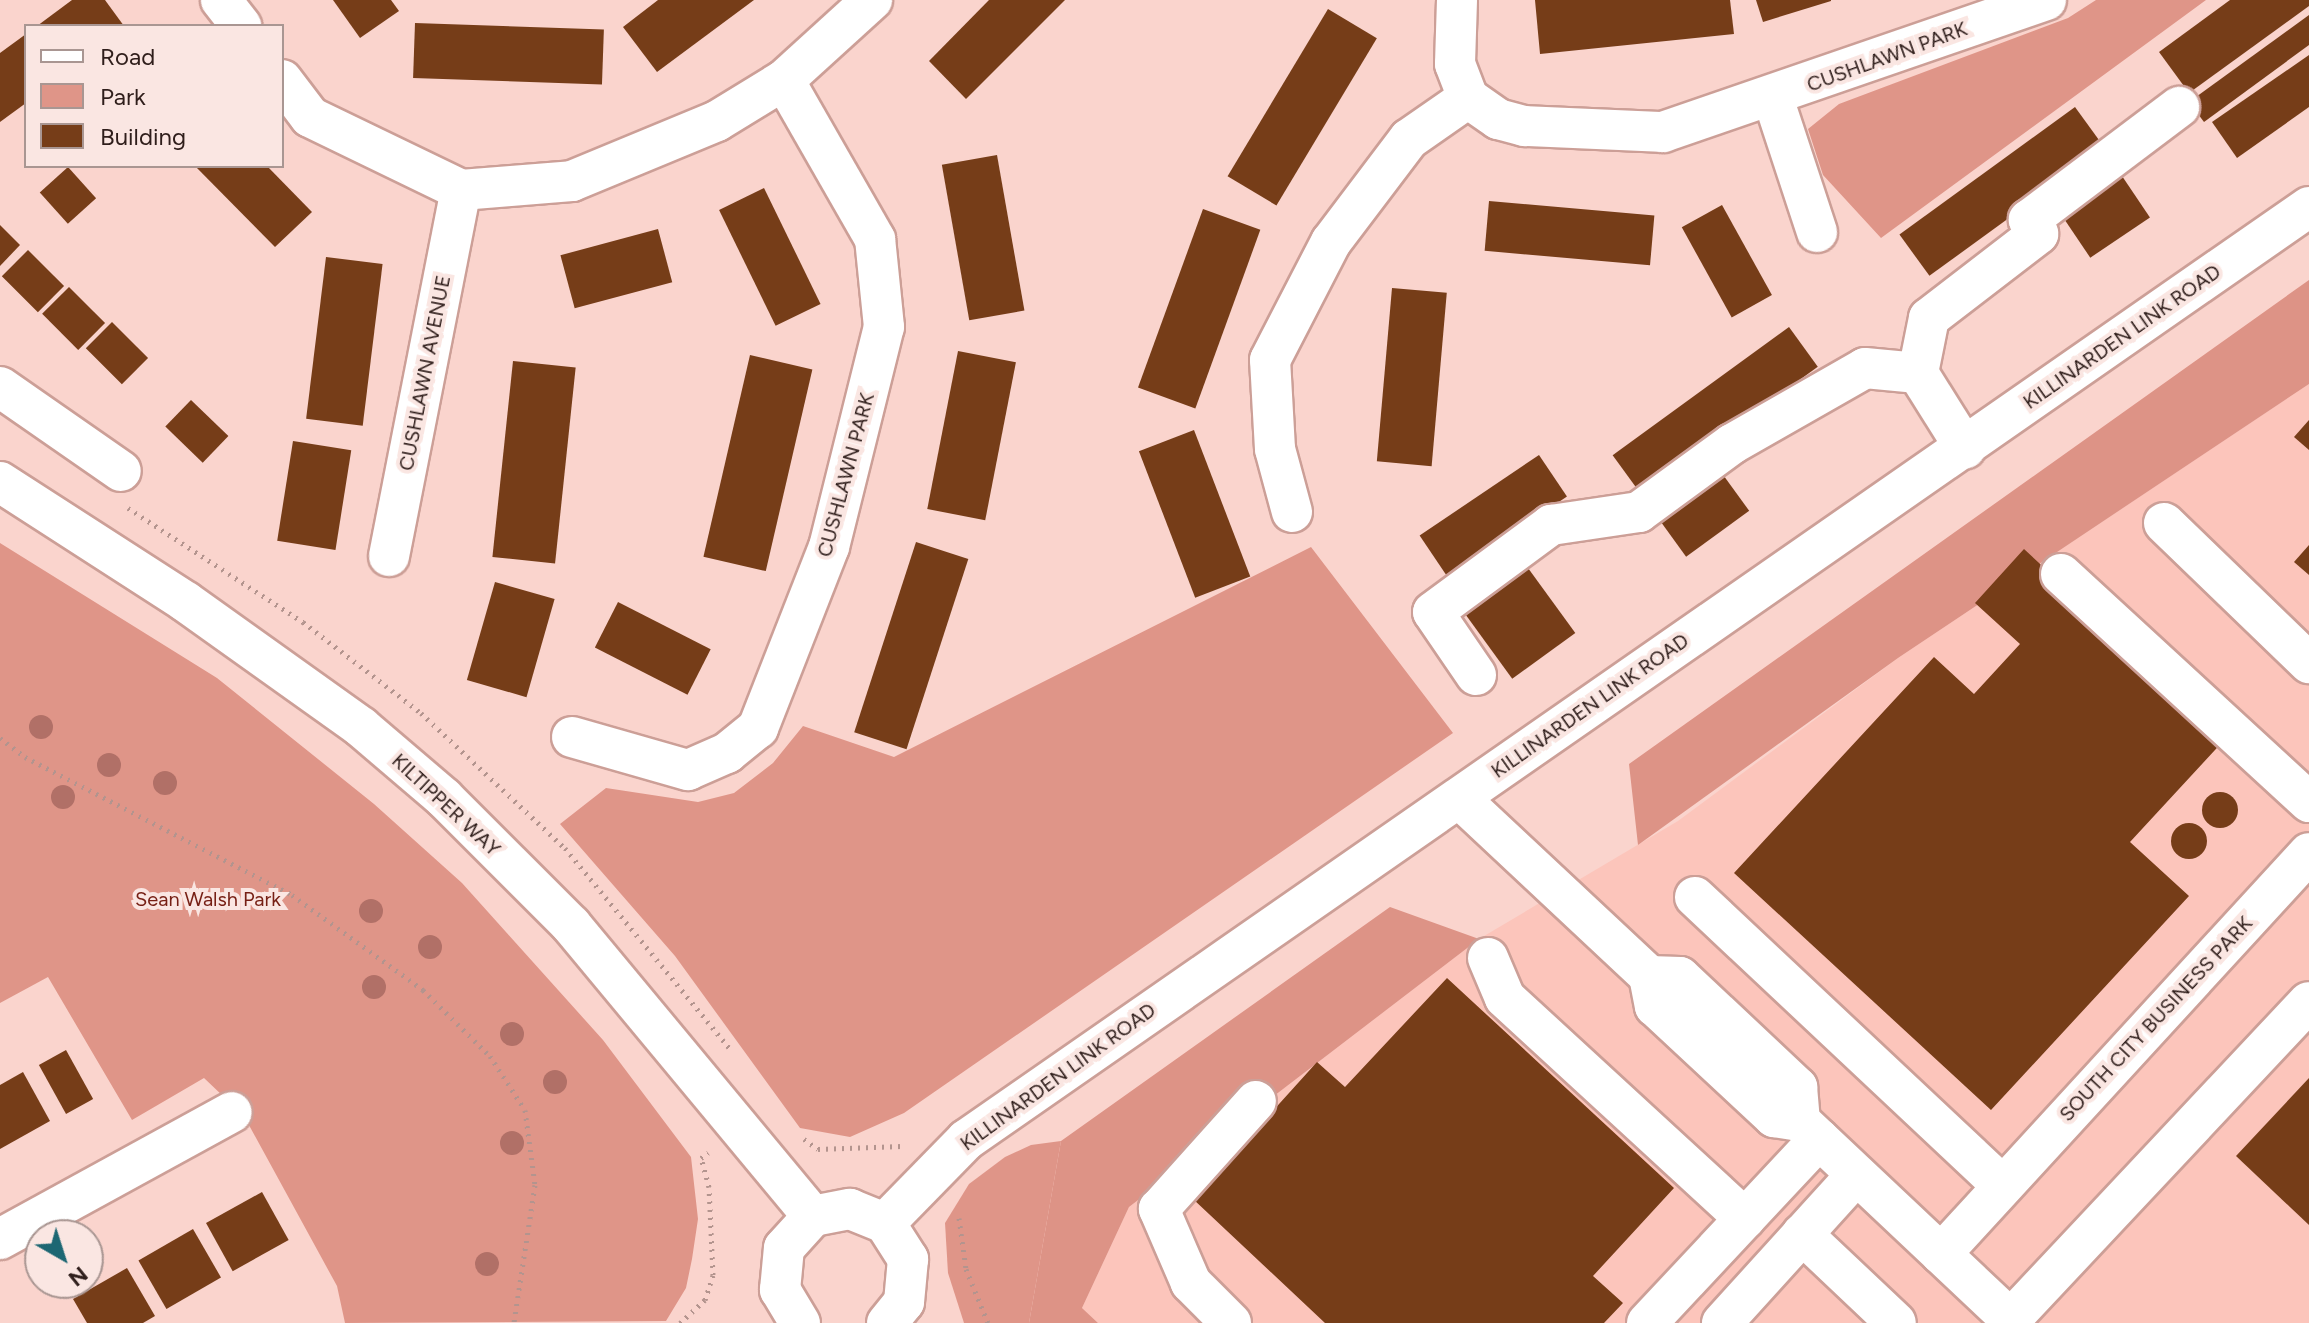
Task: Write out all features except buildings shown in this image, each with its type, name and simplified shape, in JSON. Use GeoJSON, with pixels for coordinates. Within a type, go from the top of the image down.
{"type":"FeatureCollection","features":[{"type":"Feature","properties":{"kind":"street"},"geometry":{"type":"LineString","coordinates":[[221,0],[239,24]]}},
{"type":"Feature","properties":{"kind":"street"},"geometry":{"type":"LineString","coordinates":[[284,83],[310,117],[461,190],[572,181],[717,121],[784,80],[872,0]]}},
{"type":"Feature","properties":{"kind":"street"},"geometry":{"type":"LineString","coordinates":[[1292,512],[1275,449],[1270,360],[1331,242],[1409,139],[1468,98],[1455,64],[1457,0]]}},
{"type":"Feature","properties":{"kind":"street","name":"CUSHLAWN PARK"},"geometry":{"type":"LineString","coordinates":[[1468,98],[1498,119],[1525,126],[1663,132],[1773,98],[2046,0]]}},
{"type":"Feature","properties":{"kind":"street","name":"CUSHLAWN PARK"},"geometry":{"type":"LineString","coordinates":[[572,737],[688,770],[727,753],[758,728],[829,547],[884,327],[880,283],[875,239],[784,80]]}},
{"type":"Feature","properties":{"kind":"street"},"geometry":{"type":"LineString","coordinates":[[1773,98],[1817,232]]}},
{"type":"Feature","properties":{"kind":"street"},"geometry":{"type":"LineString","coordinates":[[1965,448],[1918,373],[1929,318],[2038,234],[2029,220],[2179,107]]}},
{"type":"Feature","properties":{"kind":"street","name":"CUSHLAWN AVENUE"},"geometry":{"type":"LineString","coordinates":[[389,556],[461,190]]}},
{"type":"Feature","properties":{"kind":"street","name":"KILLINARDEN LINK ROAD"},"geometry":{"type":"LineString","coordinates":[[885,1223],[966,1140],[2309,207]]}},
{"type":"Feature","properties":{"kind":"street"},"geometry":{"type":"LineString","coordinates":[[1476,675],[1433,612],[1551,525],[1639,512],[1732,444],[1865,368],[1918,373]]}},
{"type":"Feature","properties":{"kind":"street"},"geometry":{"type":"LineString","coordinates":[[0,387],[118,486]]}},
{"type":"Feature","properties":{"kind":"street","name":"KILTIPPER WAY"},"geometry":{"type":"LineString","coordinates":[[0,482],[211,619],[361,727],[444,798],[571,925],[813,1216]]}},
{"type":"Feature","properties":{"kind":"street"},"geometry":{"type":"LineString","coordinates":[[2164,523],[2309,663]]}},
{"type":"Feature","properties":{"kind":"street"},"geometry":{"type":"LineString","coordinates":[[2061,574],[2309,802]]}},
{"type":"Feature","properties":{"kind":"street"},"geometry":{"type":"LineString","coordinates":[[1459,798],[1649,976],[1680,977],[1797,1087],[1809,1130],[2012,1321],[2309,1002]]}},
{"type":"Feature","properties":{"kind":"street","name":"SOUTH CITY BUSINESS PARK"},"geometry":{"type":"LineString","coordinates":[[1941,1254],[2309,853]]}},
{"type":"Feature","properties":{"kind":"street"},"geometry":{"type":"LineString","coordinates":[[1695,897],[2003,1186]]}},
{"type":"Feature","properties":{"kind":"street"},"geometry":{"type":"LineString","coordinates":[[1488,958],[1505,998],[1745,1219]]}},
{"type":"Feature","properties":{"kind":"street"},"geometry":{"type":"LineString","coordinates":[[1231,1323],[1191,1283],[1159,1209],[1256,1101]]}},
{"type":"Feature","properties":{"kind":"street"},"geometry":{"type":"LineString","coordinates":[[0,1239],[232,1112]]}},
{"type":"Feature","properties":{"kind":"street"},"geometry":{"type":"LineString","coordinates":[[1647,1323],[1745,1219],[1809,1130]]}},
{"type":"Feature","properties":{"kind":"street"},"geometry":{"type":"LineString","coordinates":[[1722,1323],[1856,1175]]}},
{"type":"Feature","properties":{"kind":"street"},"geometry":{"type":"LineString","coordinates":[[787,1319],[780,1290],[784,1248],[813,1216],[850,1209],[885,1223],[908,1259],[904,1302],[891,1322]]}},
{"type":"Feature","properties":{"kind":"street"},"geometry":{"type":"LineString","coordinates":[[1802,1234],[1896,1323]]}},
{"type":"Feature","properties":{"kind":"path"},"geometry":{"type":"LineString","coordinates":[[118,486],[421,713],[565,848],[740,1061]]}},
{"type":"Feature","properties":{"kind":"path"},"geometry":{"type":"LineString","coordinates":[[0,738],[25,757],[292,895],[423,990],[490,1056],[525,1110],[535,1185],[514,1323]]}},
{"type":"Feature","properties":{"kind":"path"},"geometry":{"type":"LineString","coordinates":[[793,1131],[818,1149],[879,1148]]}},
{"type":"Feature","properties":{"kind":"path"},"geometry":{"type":"LineString","coordinates":[[680,1323],[705,1300],[713,1275],[709,1187],[701,1158]]}},
{"type":"Feature","properties":{"kind":"path"},"geometry":{"type":"LineString","coordinates":[[959,1218],[966,1269],[988,1323]]}},
{"type":"Feature","properties":{"kind":"shaded area"},"geometry":{"type":"Polygon","coordinates":[[[2309,280],[2309,384],[1898,658],[1638,845],[1629,764],[2309,280]]]}},
{"type":"Feature","properties":{"kind":"shaded area"},"geometry":{"type":"Polygon","coordinates":[[[2309,384],[2309,1323],[1098,1323],[1082,1308],[1129,1207],[1479,939],[1678,821],[1898,658],[2309,384]]]}},
{"type":"Feature","properties":{"kind":"shaded area"},"geometry":{"type":"Polygon","coordinates":[[[1390,907],[1479,939],[1129,1207],[1082,1308],[1098,1323],[1029,1323],[1061,1141],[1390,907]]]}},
{"type":"Feature","properties":{"kind":"green space"},"geometry":{"type":"Polygon","coordinates":[[[2096,0],[2206,0],[1881,238],[1823,175],[1808,129],[1839,104],[2068,18],[2096,0]]]}},
{"type":"Feature","properties":{"kind":"green space","name":"Sean Walsh Park"},"geometry":{"type":"Polygon","coordinates":[[[0,543],[217,678],[374,804],[462,883],[603,1040],[691,1157],[698,1219],[692,1259],[686,1288],[666,1321],[345,1323],[337,1286],[244,1116],[204,1078],[132,1120],[48,977],[0,1003],[0,543]]]}},
{"type":"Feature","properties":{"kind":"green space"},"geometry":{"type":"Polygon","coordinates":[[[1311,547],[1453,733],[904,1113],[850,1137],[800,1128],[675,956],[560,824],[606,788],[698,802],[734,793],[773,763],[803,726],[894,757],[1311,547]]]}},
{"type":"Feature","properties":{"kind":"green space"},"geometry":{"type":"Polygon","coordinates":[[[1061,1141],[1029,1323],[964,1323],[948,1273],[945,1223],[969,1184],[1005,1157],[1031,1145],[1061,1141]]]}}]}
